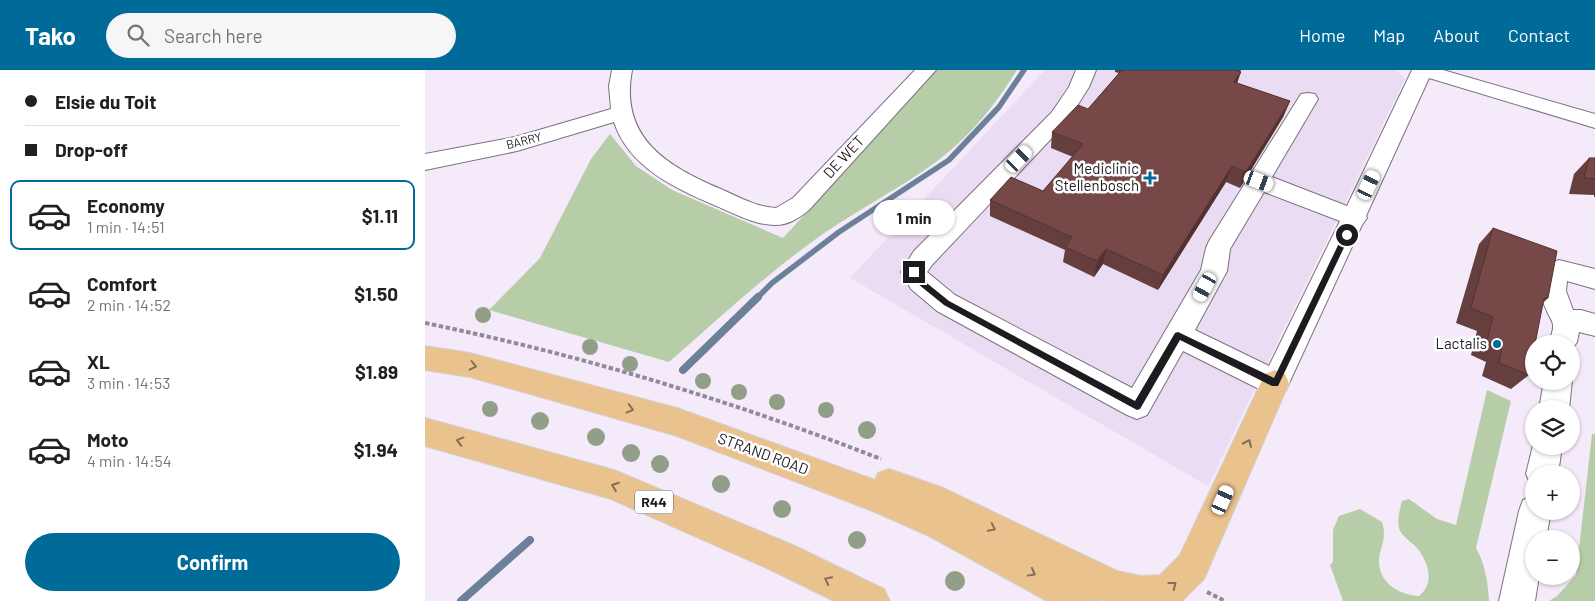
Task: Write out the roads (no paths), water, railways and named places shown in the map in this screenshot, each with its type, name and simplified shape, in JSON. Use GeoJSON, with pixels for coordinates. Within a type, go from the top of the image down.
{"type":"FeatureCollection","features":[{"type":"Feature","properties":{"kind":"main road","name":"STRAND ROAD"},"geometry":{"type":"LineString","coordinates":[[425,358],[470,365],[677,422],[883,498],[941,524],[1082,601]]}},
{"type":"Feature","properties":{"kind":"main road"},"geometry":{"type":"LineString","coordinates":[[764,454],[797,458],[865,475],[930,498],[1113,587],[1133,593],[1151,593],[1169,590],[1192,567],[1275,383]]}},
{"type":"Feature","properties":{"kind":"main road","name":"R44"},"geometry":{"type":"LineString","coordinates":[[425,432],[614,485],[783,558],[872,601]]}},
{"type":"Feature","properties":{"kind":"street","name":"DE WET"},"geometry":{"type":"LineString","coordinates":[[622,70],[619,82],[621,113],[629,134],[645,152],[666,170],[692,186],[750,211],[768,216],[781,216],[792,211],[926,70]]}},
{"type":"Feature","properties":{"kind":"street"},"geometry":{"type":"LineString","coordinates":[[1086,70],[1079,86],[1060,117],[923,258],[914,272],[920,282],[946,303],[1137,406],[1213,271],[1218,248],[1308,98]]}},
{"type":"Feature","properties":{"kind":"street"},"geometry":{"type":"LineString","coordinates":[[1178,335],[1275,383],[1355,218],[1423,70],[1595,121]]}},
{"type":"Feature","properties":{"kind":"street","name":"BARRY"},"geometry":{"type":"LineString","coordinates":[[425,162],[517,144],[621,113]]}},
{"type":"Feature","properties":{"kind":"street"},"geometry":{"type":"LineString","coordinates":[[1259,181],[1355,218]]}},
{"type":"Feature","properties":{"kind":"street"},"geometry":{"type":"LineString","coordinates":[[1565,335],[1553,295],[1557,272],[1559,270],[1567,270],[1595,279]]}},
{"type":"Feature","properties":{"kind":"street"},"geometry":{"type":"LineString","coordinates":[[1565,335],[1570,322],[1577,320],[1595,325]]}},
{"type":"Feature","properties":{"kind":"street"},"geometry":{"type":"LineString","coordinates":[[1517,601],[1533,520]]}},
{"type":"Feature","properties":{"kind":"waterway"},"geometry":{"type":"LineString","coordinates":[[758,297],[772,283],[839,232],[949,160],[999,107],[1024,70]]}},
{"type":"Feature","properties":{"kind":"waterway"},"geometry":{"type":"LineString","coordinates":[[683,370],[758,297]]}},
{"type":"Feature","properties":{"kind":"waterway"},"geometry":{"type":"LineString","coordinates":[[461,601],[530,540]]}},
{"type":"Feature","properties":{"kind":"place","name":"Mediclinic Stellenbosch"},"geometry":{"type":"Point","coordinates":[1150,178]}},
{"type":"Feature","properties":{"kind":"place","name":"Lactalis"},"geometry":{"type":"Point","coordinates":[1497,344]}}]}
